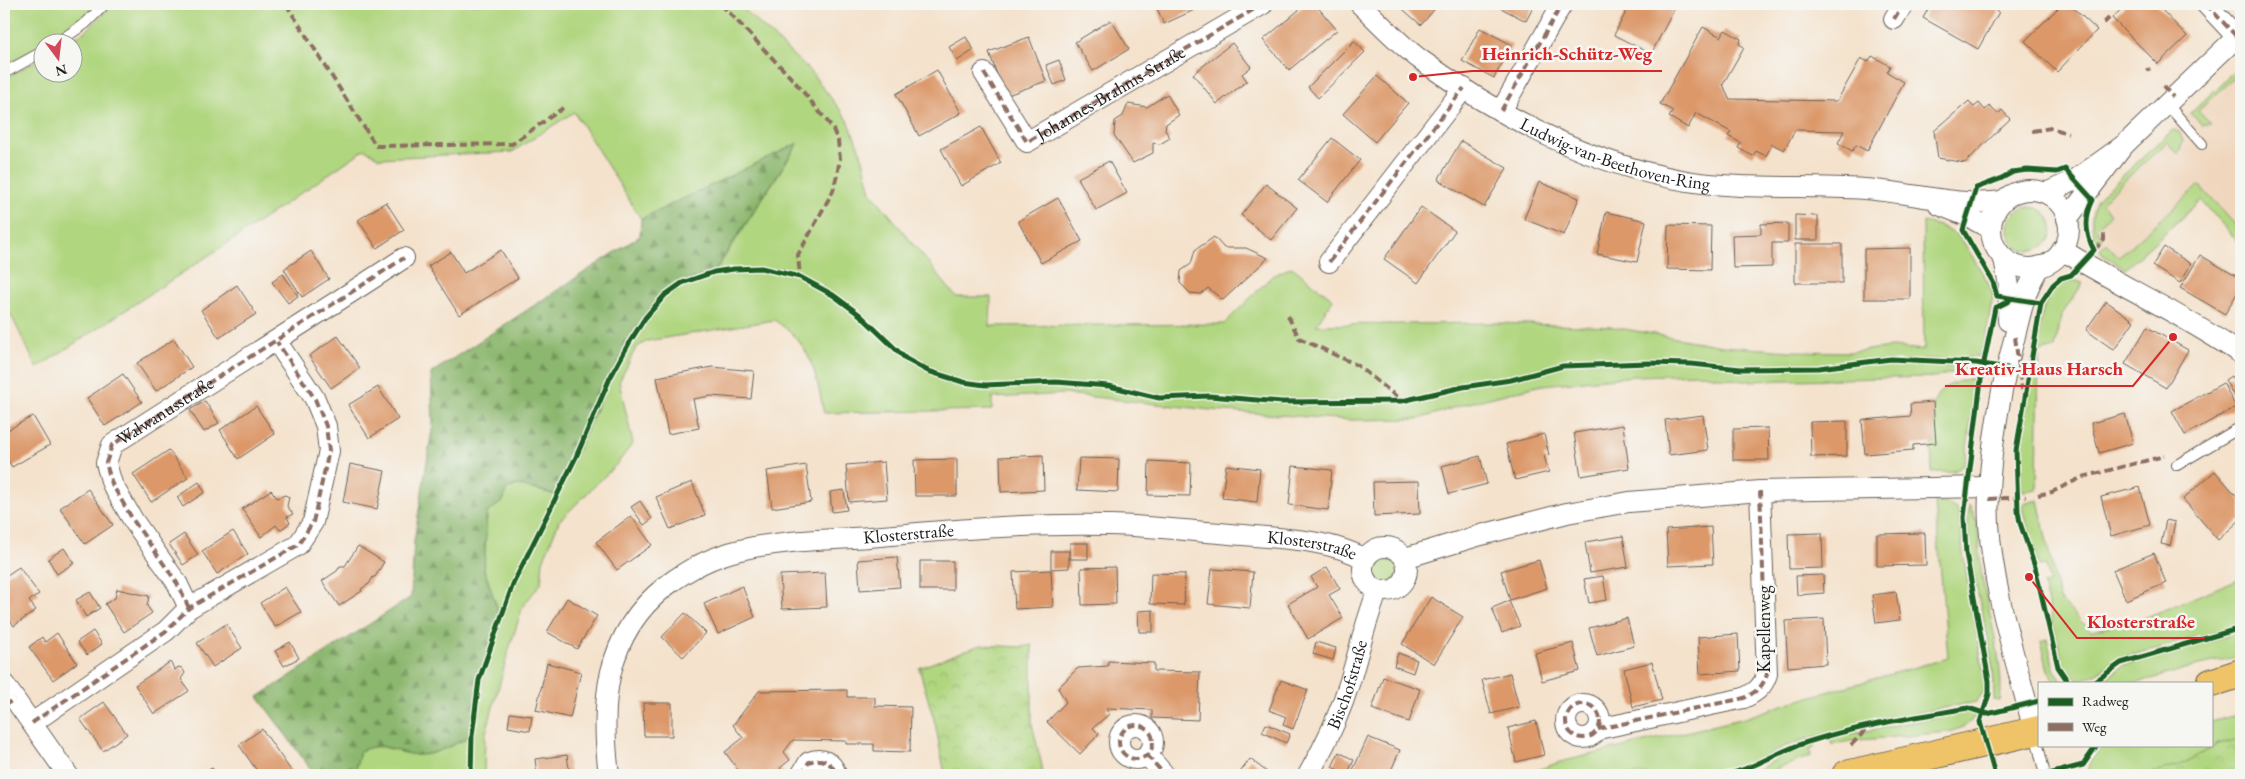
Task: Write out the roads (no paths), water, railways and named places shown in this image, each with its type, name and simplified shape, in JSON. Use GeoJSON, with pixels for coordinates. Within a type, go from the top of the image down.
{"type":"FeatureCollection","features":[{"type":"Feature","properties":{"kind":"main road"},"geometry":{"type":"LineString","coordinates":[[2212,683],[2241,673]]}},
{"type":"Feature","properties":{"kind":"main road"},"geometry":{"type":"LineString","coordinates":[[1846,775],[2036,730]]}},
{"type":"Feature","properties":{"kind":"street","name":"Johannes-Brahms-Straße"},"geometry":{"type":"LineString","coordinates":[[984,73],[1027,142],[1263,4]]}},
{"type":"Feature","properties":{"kind":"street","name":"Ludwig-van-Beethoven-Ring"},"geometry":{"type":"LineString","coordinates":[[1360,4],[1420,59],[1501,111],[1562,141],[1622,165],[1688,181],[1728,185],[1867,189],[1972,202],[2003,201],[2023,191],[2032,190],[2046,193],[2075,180],[2124,145]]}},
{"type":"Feature","properties":{"kind":"street"},"geometry":{"type":"LineString","coordinates":[[1501,111],[1562,4]]}},
{"type":"Feature","properties":{"kind":"street"},"geometry":{"type":"LineString","coordinates":[[2206,4],[2239,35]]}},
{"type":"Feature","properties":{"kind":"street","name":"Ludwig-van-Beethoven-Ring"},"geometry":{"type":"LineString","coordinates":[[2067,219],[2124,145],[2239,35]]}},
{"type":"Feature","properties":{"kind":"street"},"geometry":{"type":"LineString","coordinates":[[1329,262],[1464,88]]}},
{"type":"Feature","properties":{"kind":"street"},"geometry":{"type":"LineString","coordinates":[[2004,258],[2018,266],[2040,266],[2051,261],[2062,250],[2068,238],[2067,219],[2061,206],[2046,193]]}},
{"type":"Feature","properties":{"kind":"street","name":"Ludwig-van-Beethoven-Ring"},"geometry":{"type":"LineString","coordinates":[[1912,195],[1967,216],[1991,229]]}},
{"type":"Feature","properties":{"kind":"street"},"geometry":{"type":"LineString","coordinates":[[2003,201],[1996,211],[1991,229],[1994,243],[2004,258],[2010,298],[2007,368]]}},
{"type":"Feature","properties":{"kind":"street"},"geometry":{"type":"LineString","coordinates":[[2062,250],[2113,281],[2166,307],[2241,354]]}},
{"type":"Feature","properties":{"kind":"street","name":"Walwanusstraße"},"geometry":{"type":"LineString","coordinates":[[189,608],[177,583],[133,520],[112,484],[106,463],[112,445],[240,363],[277,342],[404,258]]}},
{"type":"Feature","properties":{"kind":"street"},"geometry":{"type":"LineString","coordinates":[[2036,730],[2008,626],[1991,548],[1989,487],[2007,368],[2023,300],[2040,266]]}},
{"type":"Feature","properties":{"kind":"street"},"geometry":{"type":"LineString","coordinates":[[32,723],[166,631],[189,608],[298,545],[313,522],[328,451],[326,426],[315,399],[277,342]]}},
{"type":"Feature","properties":{"kind":"street"},"geometry":{"type":"LineString","coordinates":[[1378,590],[1393,590],[1400,586],[1407,572],[1404,558],[1430,549],[1567,514],[1629,502],[1760,491],[1989,487]]}},
{"type":"Feature","properties":{"kind":"street","name":"Kapellenweg"},"geometry":{"type":"LineString","coordinates":[[1598,729],[1744,698],[1756,692],[1764,684],[1767,674],[1760,491]]}},
{"type":"Feature","properties":{"kind":"street","name":"Klosterstraße"},"geometry":{"type":"LineString","coordinates":[[609,775],[604,733],[607,681],[620,642],[639,614],[665,586],[692,569],[720,556],[766,545],[976,528],[1111,525],[1286,539],[1348,549],[1365,559]]}},
{"type":"Feature","properties":{"kind":"street","name":"Klosterstraße"},"geometry":{"type":"LineString","coordinates":[[1378,590],[1372,587],[1363,574],[1365,559],[1371,551],[1386,547],[1400,552],[1404,558]]}},
{"type":"Feature","properties":{"kind":"street","name":"Bischofstraße"},"geometry":{"type":"LineString","coordinates":[[1308,775],[1333,726],[1349,683],[1368,615],[1378,590]]}},
{"type":"Feature","properties":{"kind":"street"},"geometry":{"type":"LineString","coordinates":[[4,684],[68,775]]}},
{"type":"Feature","properties":{"kind":"street"},"geometry":{"type":"LineString","coordinates":[[1147,755],[1163,774]]}},
{"type":"Feature","properties":{"kind":"street"},"geometry":{"type":"LineString","coordinates":[[801,775],[809,762],[821,759],[831,765],[836,775]]}},
{"type":"Feature","properties":{"kind":"lane"},"geometry":{"type":"LineString","coordinates":[[73,32],[86,23],[105,4]]}},
{"type":"Feature","properties":{"kind":"lane"},"geometry":{"type":"LineString","coordinates":[[4,73],[32,58]]}},
{"type":"Feature","properties":{"kind":"lane"},"geometry":{"type":"LineString","coordinates":[[2166,103],[2202,144]]}},
{"type":"Feature","properties":{"kind":"lane"},"geometry":{"type":"LineString","coordinates":[[2177,465],[2241,427]]}},
{"type":"Feature","properties":{"kind":"lane"},"geometry":{"type":"LineString","coordinates":[[2039,746],[2045,775]]}},
{"type":"Feature","properties":{"kind":"place","name":"Heinrich-Schütz-Weg"},"geometry":{"type":"Point","coordinates":[1413,77]}},
{"type":"Feature","properties":{"kind":"place","name":"Kreativ-Haus Harsch"},"geometry":{"type":"Point","coordinates":[2173,337]}},
{"type":"Feature","properties":{"kind":"place","name":"Klosterstraße"},"geometry":{"type":"Point","coordinates":[2029,577]}}]}
